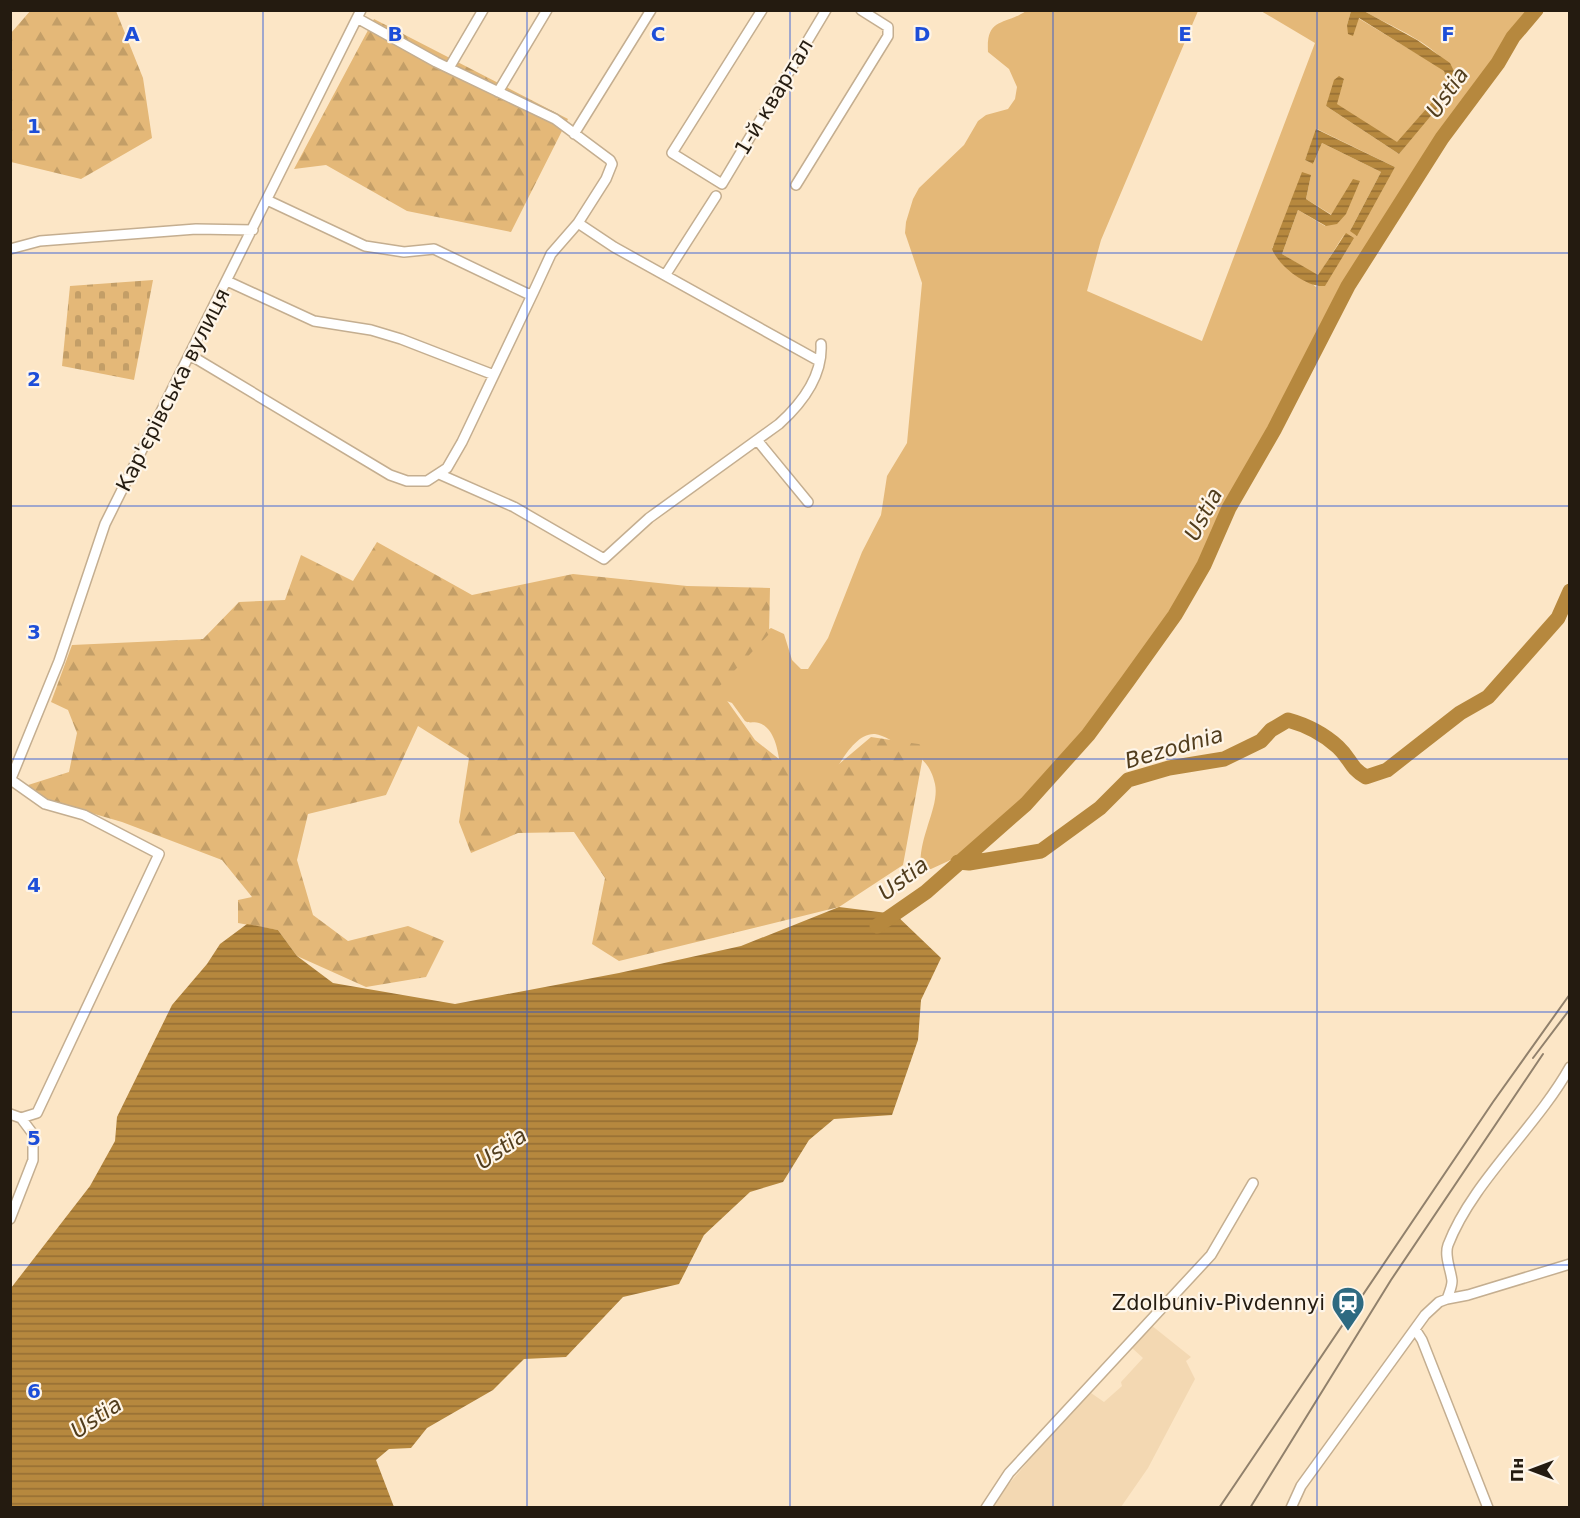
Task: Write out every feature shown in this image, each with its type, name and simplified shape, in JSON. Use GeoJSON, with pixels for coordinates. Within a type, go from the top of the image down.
{"type":"FeatureCollection","features":[{"type":"Feature","properties":{"kind":"street"},"geometry":{"type":"LineString","coordinates":[[449,68],[483,10]]}},
{"type":"Feature","properties":{"kind":"street"},"geometry":{"type":"LineString","coordinates":[[498,92],[547,10]]}},
{"type":"Feature","properties":{"kind":"street"},"geometry":{"type":"LineString","coordinates":[[574,134],[651,10]]}},
{"type":"Feature","properties":{"kind":"street","name":"1-й квартал"},"geometry":{"type":"LineString","coordinates":[[762,10],[672,153],[722,184],[826,10]]}},
{"type":"Feature","properties":{"kind":"street"},"geometry":{"type":"LineString","coordinates":[[796,185],[889,32],[888,27],[861,10]]}},
{"type":"Feature","properties":{"kind":"street"},"geometry":{"type":"LineString","coordinates":[[190,355],[390,475],[407,481],[427,481],[447,468],[462,442],[550,254],[578,223],[606,179],[612,164],[555,119],[449,68],[359,14]]}},
{"type":"Feature","properties":{"kind":"street","name":"Кар'єрівська вулиця"},"geometry":{"type":"LineString","coordinates":[[11,780],[59,661],[105,524],[359,14]]}},
{"type":"Feature","properties":{"kind":"street"},"geometry":{"type":"LineString","coordinates":[[666,274],[716,196]]}},
{"type":"Feature","properties":{"kind":"street"},"geometry":{"type":"LineString","coordinates":[[267,200],[365,246],[404,252],[434,249],[491,276],[520,293],[532,293]]}},
{"type":"Feature","properties":{"kind":"street"},"geometry":{"type":"LineString","coordinates":[[578,223],[614,247],[819,361]]}},
{"type":"Feature","properties":{"kind":"street"},"geometry":{"type":"LineString","coordinates":[[10,249],[40,241],[196,229],[253,230]]}},
{"type":"Feature","properties":{"kind":"street"},"geometry":{"type":"LineString","coordinates":[[228,281],[314,321],[371,330],[401,339],[494,375]]}},
{"type":"Feature","properties":{"kind":"street"},"geometry":{"type":"LineString","coordinates":[[439,474],[514,507],[604,559],[649,518],[757,440],[796,408],[813,381],[821,344]]}},
{"type":"Feature","properties":{"kind":"street"},"geometry":{"type":"LineString","coordinates":[[757,440],[808,502]]}},
{"type":"Feature","properties":{"kind":"street"},"geometry":{"type":"LineString","coordinates":[[11,780],[45,804],[84,815],[159,854],[37,1113],[21,1118]]}},
{"type":"Feature","properties":{"kind":"street"},"geometry":{"type":"LineString","coordinates":[[1447,1299],[1452,1283],[1446,1248],[1473,1201],[1546,1103],[1569,1068]]}},
{"type":"Feature","properties":{"kind":"street"},"geometry":{"type":"LineString","coordinates":[[10,1114],[21,1118],[33,1134],[33,1160],[10,1219]]}},
{"type":"Feature","properties":{"kind":"street"},"geometry":{"type":"LineString","coordinates":[[986,1508],[1009,1473],[1211,1255],[1253,1183]]}},
{"type":"Feature","properties":{"kind":"street"},"geometry":{"type":"LineString","coordinates":[[1291,1508],[1301,1486],[1432,1309],[1447,1299],[1468,1295],[1569,1264]]}},
{"type":"Feature","properties":{"kind":"street"},"geometry":{"type":"LineString","coordinates":[[1415,1329],[1422,1340],[1488,1508]]}},
{"type":"Feature","properties":{"kind":"shaded area"},"geometry":{"type":"Polygon","coordinates":[[[1151,1325],[1191,1357],[1186,1361],[1195,1379],[1148,1468],[1121,1507],[996,1508],[992,1504],[1058,1426],[1091,1393],[1104,1402],[1122,1386],[1121,1382],[1143,1358],[1131,1347],[1151,1325]]]}},
{"type":"Feature","properties":{"kind":"green space"},"geometry":{"type":"Polygon","coordinates":[[[31,10],[116,11],[143,78],[152,138],[81,179],[11,162],[11,33],[31,10]]]}},
{"type":"Feature","properties":{"kind":"green space"},"geometry":{"type":"Polygon","coordinates":[[[1026,11],[1198,11],[1101,240],[1087,291],[1202,341],[1315,43],[1261,11],[1351,11],[1347,25],[1358,18],[1444,70],[1448,84],[1397,143],[1336,104],[1344,79],[1326,106],[1399,154],[1456,77],[1449,66],[1428,47],[1364,11],[1530,11],[1509,35],[1323,323],[1314,350],[1226,508],[1202,564],[1171,614],[1081,734],[1021,800],[955,858],[931,869],[921,869],[922,846],[936,793],[931,771],[920,757],[882,736],[866,735],[843,758],[821,798],[782,780],[777,748],[771,732],[759,723],[745,721],[732,703],[719,698],[717,680],[763,633],[771,628],[784,634],[792,660],[801,669],[808,669],[828,638],[862,552],[881,515],[887,476],[907,443],[922,283],[905,233],[913,199],[919,188],[964,145],[978,121],[986,115],[1008,109],[1015,99],[1017,87],[1009,69],[988,52],[988,41],[993,28],[1026,11]],[[1317,129],[1305,160],[1313,164],[1322,143],[1381,172],[1350,231],[1395,167],[1317,129]],[[1311,175],[1272,248],[1316,287],[1345,233],[1318,276],[1282,254],[1298,210],[1325,226],[1332,215],[1306,199],[1311,175]]]}},
{"type":"Feature","properties":{"kind":"green space"},"geometry":{"type":"Polygon","coordinates":[[[374,19],[568,119],[511,232],[407,211],[326,165],[294,169],[374,19]]]}},
{"type":"Feature","properties":{"kind":"green space"},"geometry":{"type":"Polygon","coordinates":[[[153,280],[134,380],[62,366],[70,286],[153,280]]]}},
{"type":"Feature","properties":{"kind":"green space"},"geometry":{"type":"Polygon","coordinates":[[[377,542],[472,595],[573,574],[687,586],[770,588],[769,634],[718,688],[755,740],[813,786],[871,737],[925,745],[903,865],[839,907],[619,961],[592,944],[605,878],[574,832],[518,833],[471,853],[459,822],[469,758],[418,726],[386,795],[308,814],[297,860],[313,915],[348,941],[408,926],[444,941],[426,977],[366,987],[297,956],[278,930],[238,923],[238,900],[252,897],[222,860],[122,822],[43,799],[25,786],[69,772],[77,733],[68,710],[51,702],[72,645],[203,639],[239,602],[285,600],[301,555],[353,581],[377,542]]]}},
{"type":"Feature","properties":{"kind":"water"},"geometry":{"type":"Polygon","coordinates":[[[1351,11],[1364,11],[1417,40],[1450,63],[1457,77],[1454,88],[1399,154],[1326,106],[1334,80],[1339,76],[1344,79],[1337,104],[1397,142],[1448,84],[1444,71],[1359,18],[1353,36],[1348,34],[1347,25],[1351,11]]]}},
{"type":"Feature","properties":{"kind":"water"},"geometry":{"type":"Polygon","coordinates":[[[1316,129],[1395,167],[1357,236],[1350,231],[1381,172],[1322,143],[1313,164],[1305,160],[1316,129]]]}},
{"type":"Feature","properties":{"kind":"water"},"geometry":{"type":"Polygon","coordinates":[[[1302,172],[1311,175],[1306,199],[1331,215],[1353,179],[1360,181],[1346,214],[1337,224],[1326,226],[1298,210],[1282,254],[1318,275],[1346,233],[1354,238],[1325,286],[1318,286],[1301,279],[1280,262],[1272,249],[1302,172]]]}},
{"type":"Feature","properties":{"kind":"water"},"geometry":{"type":"Polygon","coordinates":[[[839,907],[895,914],[941,958],[921,1000],[918,1040],[892,1115],[834,1119],[809,1140],[783,1182],[750,1192],[704,1235],[679,1284],[623,1297],[566,1357],[524,1359],[493,1390],[427,1428],[411,1448],[389,1449],[376,1460],[394,1507],[11,1507],[11,1288],[90,1186],[115,1141],[117,1117],[172,1005],[207,964],[220,944],[247,924],[278,930],[297,956],[333,983],[455,1004],[619,973],[741,946],[839,907]]]}},
{"type":"Feature","properties":{"kind":"waterway","name":"Ustia"},"geometry":{"type":"LineString","coordinates":[[877,926],[926,892],[1026,804],[1088,735],[1127,682],[1175,615],[1204,565],[1229,508],[1274,430],[1348,286],[1442,138],[1498,63],[1513,37],[1536,10]]}},
{"type":"Feature","properties":{"kind":"waterway","name":"Bezodnia"},"geometry":{"type":"LineString","coordinates":[[958,862],[969,863],[1041,851],[1100,808],[1128,780],[1169,768],[1224,759],[1261,741],[1271,730],[1288,720],[1308,727],[1327,738],[1342,751],[1356,770],[1366,777],[1387,770],[1460,713],[1488,697],[1558,618],[1570,591]]}},
{"type":"Feature","properties":{"kind":"railway"},"geometry":{"type":"LineString","coordinates":[[1219,1508],[1493,1102],[1570,994]]}},
{"type":"Feature","properties":{"kind":"railway"},"geometry":{"type":"LineString","coordinates":[[1533,1058],[1570,1009]]}},
{"type":"Feature","properties":{"kind":"railway"},"geometry":{"type":"LineString","coordinates":[[1250,1508],[1391,1280],[1543,1054]]}},
{"type":"Feature","properties":{"kind":"place","name":"Zdolbuniv-Pivdennyi"},"geometry":{"type":"Point","coordinates":[1348,1332]}}]}
